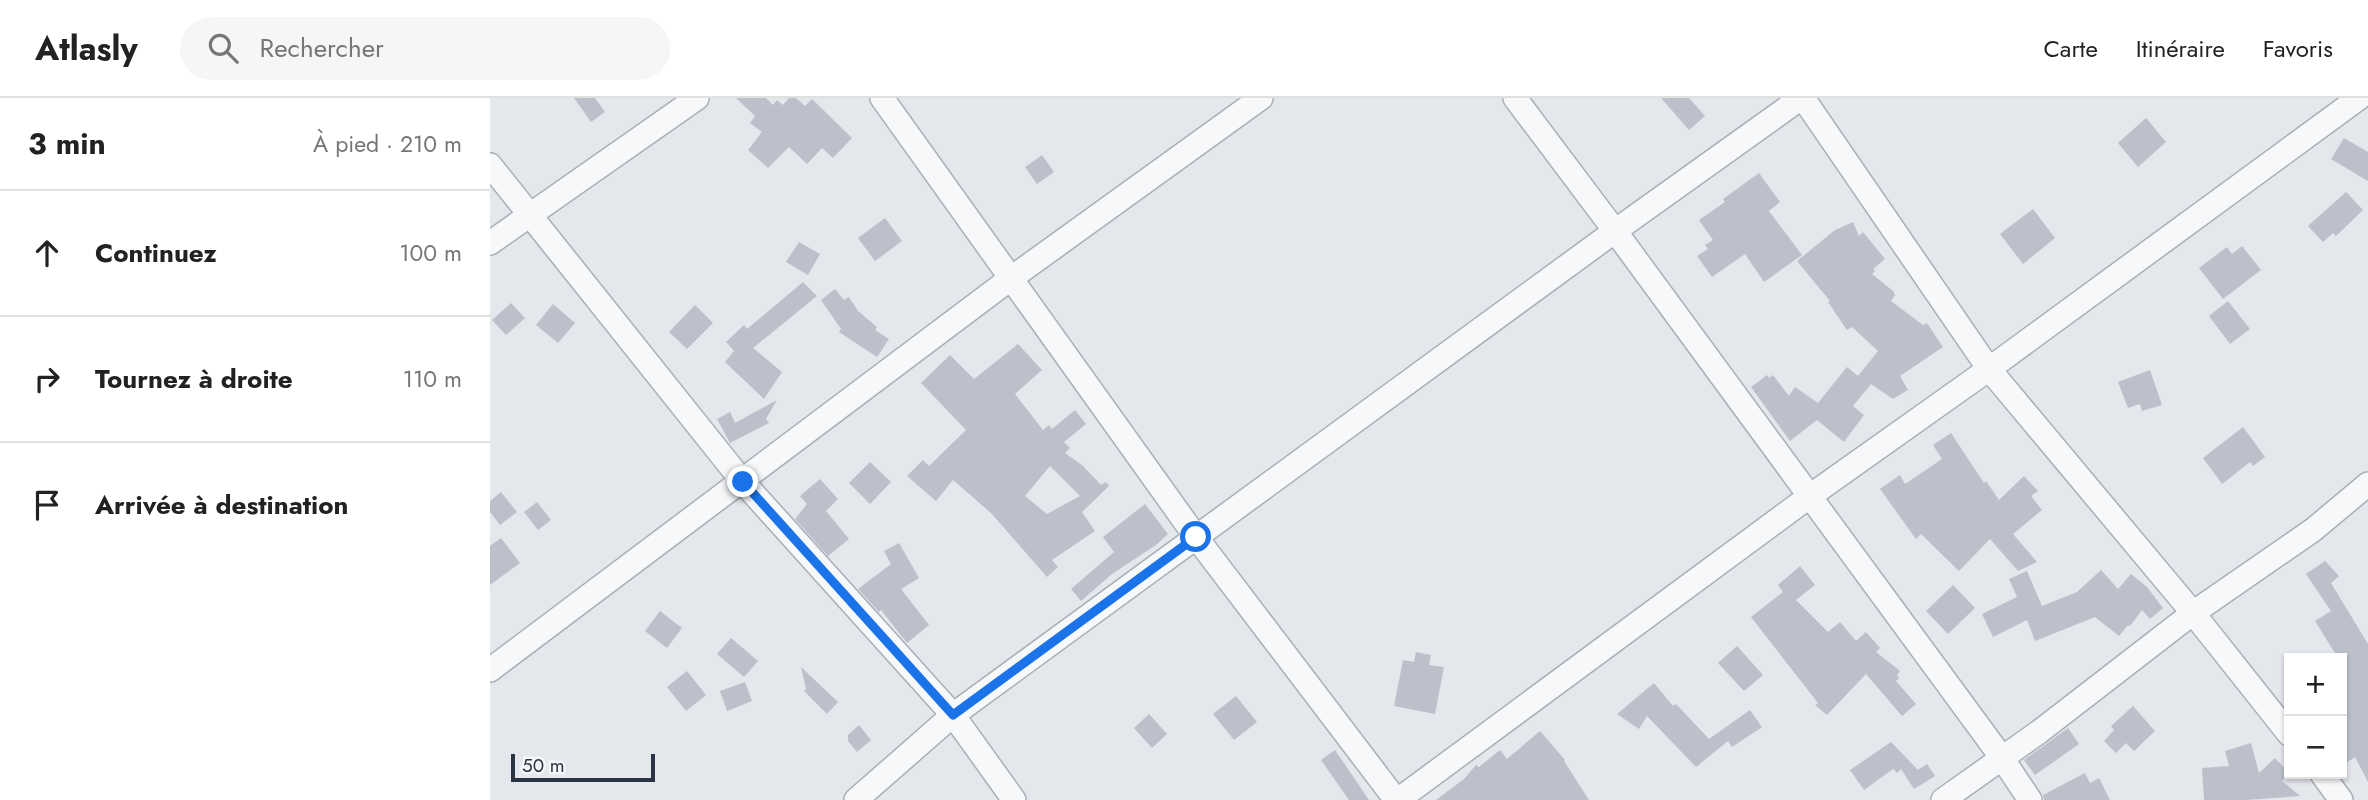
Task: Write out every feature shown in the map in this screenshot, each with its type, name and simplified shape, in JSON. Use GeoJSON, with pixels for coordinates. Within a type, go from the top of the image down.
{"type":"FeatureCollection","features":[{"type":"Feature","properties":{"kind":"street"},"geometry":{"type":"LineString","coordinates":[[490,243],[697,98]]}},
{"type":"Feature","properties":{"kind":"street"},"geometry":{"type":"LineString","coordinates":[[882,98],[1196,537],[1397,800],[1810,496],[1989,369],[2359,98]]}},
{"type":"Feature","properties":{"kind":"street"},"geometry":{"type":"LineString","coordinates":[[490,670],[1010,279],[1261,98]]}},
{"type":"Feature","properties":{"kind":"street"},"geometry":{"type":"LineString","coordinates":[[1515,98],[1810,496],[2030,800]]}},
{"type":"Feature","properties":{"kind":"street"},"geometry":{"type":"LineString","coordinates":[[856,800],[953,715],[1615,231],[1802,98],[1989,369],[2193,613],[2284,728]]}},
{"type":"Feature","properties":{"kind":"street"},"geometry":{"type":"LineString","coordinates":[[490,165],[743,482],[953,715],[1014,800]]}},
{"type":"Feature","properties":{"kind":"street"},"geometry":{"type":"LineString","coordinates":[[1944,800],[2193,613],[2313,530],[2368,484]]}},
{"type":"Feature","properties":{"kind":"street"},"geometry":{"type":"LineString","coordinates":[[2326,779],[2341,800]]}},
{"type":"Feature","properties":{"kind":"building"},"geometry":{"type":"Polygon","coordinates":[[[574,98],[595,98],[605,112],[591,122],[574,98]]]}},
{"type":"Feature","properties":{"kind":"building"},"geometry":{"type":"Polygon","coordinates":[[[736,98],[766,98],[773,105],[777,100],[783,105],[789,98],[796,98],[805,106],[812,99],[852,138],[833,158],[822,148],[807,164],[789,147],[768,168],[748,150],[762,132],[750,123],[755,116],[736,98]]]}},
{"type":"Feature","properties":{"kind":"building"},"geometry":{"type":"Polygon","coordinates":[[[1661,98],[1689,98],[1705,116],[1689,130],[1661,98]]]}},
{"type":"Feature","properties":{"kind":"building"},"geometry":{"type":"Polygon","coordinates":[[[2146,118],[2166,142],[2138,167],[2118,143],[2146,118]]]}},
{"type":"Feature","properties":{"kind":"building"},"geometry":{"type":"Polygon","coordinates":[[[2344,138],[2368,152],[2368,181],[2331,159],[2344,138]]]}},
{"type":"Feature","properties":{"kind":"building"},"geometry":{"type":"Polygon","coordinates":[[[1042,155],[1054,172],[1037,184],[1025,167],[1042,155]]]}},
{"type":"Feature","properties":{"kind":"building"},"geometry":{"type":"Polygon","coordinates":[[[1759,173],[1780,202],[1769,211],[1802,255],[1764,282],[1745,254],[1712,277],[1697,256],[1708,249],[1705,245],[1713,240],[1699,220],[1759,173]]]}},
{"type":"Feature","properties":{"kind":"building"},"geometry":{"type":"Polygon","coordinates":[[[2346,192],[2363,210],[2336,236],[2333,233],[2323,242],[2308,226],[2346,192]]]}},
{"type":"Feature","properties":{"kind":"building"},"geometry":{"type":"Polygon","coordinates":[[[2033,209],[2055,238],[2023,264],[2000,234],[2033,209]]]}},
{"type":"Feature","properties":{"kind":"building"},"geometry":{"type":"Polygon","coordinates":[[[885,218],[902,241],[875,261],[858,238],[885,218]]]}},
{"type":"Feature","properties":{"kind":"building"},"geometry":{"type":"Polygon","coordinates":[[[1853,222],[1859,236],[1863,232],[1885,259],[1873,269],[1875,271],[1872,274],[1893,291],[1895,295],[1891,301],[1923,325],[1927,323],[1943,347],[1900,376],[1908,390],[1893,399],[1871,384],[1853,406],[1864,415],[1844,442],[1817,420],[1790,441],[1751,387],[1767,375],[1769,378],[1773,375],[1789,396],[1795,387],[1818,403],[1847,367],[1858,376],[1878,351],[1852,327],[1847,330],[1828,302],[1830,301],[1797,261],[1835,230],[1853,222]]]}},
{"type":"Feature","properties":{"kind":"building"},"geometry":{"type":"Polygon","coordinates":[[[799,242],[820,254],[808,275],[786,262],[799,242]]]}},
{"type":"Feature","properties":{"kind":"building"},"geometry":{"type":"Polygon","coordinates":[[[2242,246],[2261,270],[2223,299],[2199,268],[2227,247],[2232,254],[2242,246]]]}},
{"type":"Feature","properties":{"kind":"building"},"geometry":{"type":"Polygon","coordinates":[[[803,282],[817,296],[753,348],[782,372],[764,399],[725,362],[734,351],[726,342],[744,325],[747,329],[803,282]]]}},
{"type":"Feature","properties":{"kind":"building"},"geometry":{"type":"Polygon","coordinates":[[[835,289],[844,300],[849,297],[858,311],[877,327],[875,330],[889,339],[877,357],[839,332],[841,329],[821,300],[835,289]]]}},
{"type":"Feature","properties":{"kind":"building"},"geometry":{"type":"Polygon","coordinates":[[[2228,301],[2250,329],[2230,344],[2209,316],[2228,301]]]}},
{"type":"Feature","properties":{"kind":"building"},"geometry":{"type":"Polygon","coordinates":[[[511,303],[525,318],[506,335],[492,320],[511,303]]]}},
{"type":"Feature","properties":{"kind":"building"},"geometry":{"type":"Polygon","coordinates":[[[553,304],[575,323],[558,343],[536,325],[553,304]]]}},
{"type":"Feature","properties":{"kind":"building"},"geometry":{"type":"Polygon","coordinates":[[[695,305],[713,323],[687,349],[669,332],[695,305]]]}},
{"type":"Feature","properties":{"kind":"building"},"geometry":{"type":"Polygon","coordinates":[[[1018,344],[1042,370],[1015,394],[1043,430],[1049,425],[1052,429],[1075,410],[1086,424],[1064,442],[1070,448],[1065,453],[1083,466],[1101,485],[1106,482],[1109,486],[1082,512],[1095,531],[1052,560],[1058,567],[1047,577],[991,513],[953,480],[936,501],[907,476],[923,460],[929,466],[966,430],[921,383],[950,355],[974,379],[1018,344]],[[1050,466],[1025,496],[1047,514],[1080,496],[1050,466]]]}},
{"type":"Feature","properties":{"kind":"building"},"geometry":{"type":"Polygon","coordinates":[[[2150,370],[2162,405],[2142,411],[2140,404],[2128,408],[2118,382],[2150,370]]]}},
{"type":"Feature","properties":{"kind":"building"},"geometry":{"type":"Polygon","coordinates":[[[777,400],[766,419],[769,423],[730,443],[717,419],[730,412],[735,423],[777,400]]]}},
{"type":"Feature","properties":{"kind":"building"},"geometry":{"type":"Polygon","coordinates":[[[2243,427],[2265,457],[2253,466],[2250,462],[2222,484],[2203,458],[2243,427]]]}},
{"type":"Feature","properties":{"kind":"building"},"geometry":{"type":"Polygon","coordinates":[[[1951,433],[1984,483],[1986,481],[1999,500],[2024,476],[2038,491],[2031,496],[2042,510],[2013,534],[2037,562],[2018,571],[1990,539],[1959,571],[1921,534],[1916,539],[1880,489],[1900,475],[1905,484],[1942,459],[1933,445],[1951,433]]]}},
{"type":"Feature","properties":{"kind":"building"},"geometry":{"type":"Polygon","coordinates":[[[870,462],[891,482],[870,504],[849,483],[870,462]]]}},
{"type":"Feature","properties":{"kind":"building"},"geometry":{"type":"Polygon","coordinates":[[[820,479],[838,499],[826,511],[849,539],[828,556],[795,519],[807,504],[800,496],[820,479]]]}},
{"type":"Feature","properties":{"kind":"building"},"geometry":{"type":"Polygon","coordinates":[[[501,492],[517,512],[500,525],[490,512],[490,501],[501,492]]]}},
{"type":"Feature","properties":{"kind":"building"},"geometry":{"type":"Polygon","coordinates":[[[537,502],[551,520],[538,530],[524,512],[537,502]]]}},
{"type":"Feature","properties":{"kind":"building"},"geometry":{"type":"Polygon","coordinates":[[[1145,504],[1168,534],[1112,574],[1081,601],[1071,589],[1114,552],[1103,537],[1145,504]]]}},
{"type":"Feature","properties":{"kind":"building"},"geometry":{"type":"Polygon","coordinates":[[[501,538],[520,563],[490,585],[490,546],[501,538]]]}},
{"type":"Feature","properties":{"kind":"building"},"geometry":{"type":"Polygon","coordinates":[[[899,543],[919,578],[901,589],[929,625],[907,643],[881,610],[879,612],[858,589],[891,564],[884,551],[899,543]]]}},
{"type":"Feature","properties":{"kind":"building"},"geometry":{"type":"Polygon","coordinates":[[[2325,561],[2339,576],[2331,583],[2368,644],[2368,782],[2355,757],[2347,763],[2347,653],[2335,653],[2315,621],[2331,611],[2306,574],[2325,561]]]}},
{"type":"Feature","properties":{"kind":"building"},"geometry":{"type":"Polygon","coordinates":[[[1800,566],[1815,585],[1796,600],[1828,632],[1840,622],[1856,641],[1866,632],[1880,648],[1876,652],[1900,671],[1896,681],[1916,704],[1902,716],[1866,674],[1827,715],[1815,705],[1818,703],[1751,617],[1783,592],[1778,585],[1800,566]]]}},
{"type":"Feature","properties":{"kind":"building"},"geometry":{"type":"Polygon","coordinates":[[[2101,570],[2118,589],[2131,574],[2147,587],[2163,608],[2150,619],[2142,610],[2119,636],[2095,617],[2035,641],[2027,620],[1993,637],[1982,614],[2017,597],[2009,579],[2027,571],[2042,606],[2077,592],[2101,570]]]}},
{"type":"Feature","properties":{"kind":"building"},"geometry":{"type":"Polygon","coordinates":[[[1953,585],[1975,608],[1948,634],[1926,611],[1953,585]]]}},
{"type":"Feature","properties":{"kind":"building"},"geometry":{"type":"Polygon","coordinates":[[[660,611],[682,628],[667,648],[645,631],[660,611]]]}},
{"type":"Feature","properties":{"kind":"building"},"geometry":{"type":"Polygon","coordinates":[[[731,638],[758,661],[744,677],[717,654],[731,638]]]}},
{"type":"Feature","properties":{"kind":"building"},"geometry":{"type":"Polygon","coordinates":[[[1737,646],[1763,675],[1744,691],[1718,663],[1737,646]]]}},
{"type":"Feature","properties":{"kind":"building"},"geometry":{"type":"Polygon","coordinates":[[[1416,652],[1431,655],[1429,665],[1444,667],[1435,714],[1394,706],[1403,660],[1414,662],[1416,652]]]}},
{"type":"Feature","properties":{"kind":"building"},"geometry":{"type":"Polygon","coordinates":[[[801,667],[838,702],[827,714],[804,691],[806,689],[801,667]]]}},
{"type":"Feature","properties":{"kind":"building"},"geometry":{"type":"Polygon","coordinates":[[[687,671],[706,695],[686,711],[667,687],[687,671]]]}},
{"type":"Feature","properties":{"kind":"building"},"geometry":{"type":"Polygon","coordinates":[[[745,682],[752,701],[727,711],[720,691],[745,682]]]}},
{"type":"Feature","properties":{"kind":"building"},"geometry":{"type":"Polygon","coordinates":[[[1654,683],[1673,706],[1676,704],[1709,739],[1750,710],[1762,727],[1732,747],[1728,741],[1696,767],[1647,716],[1639,729],[1617,714],[1654,683]]]}},
{"type":"Feature","properties":{"kind":"building"},"geometry":{"type":"Polygon","coordinates":[[[1236,696],[1257,722],[1234,740],[1213,714],[1236,696]]]}},
{"type":"Feature","properties":{"kind":"building"},"geometry":{"type":"Polygon","coordinates":[[[2133,706],[2155,731],[2134,751],[2126,743],[2116,753],[2104,741],[2114,730],[2111,726],[2133,706]]]}},
{"type":"Feature","properties":{"kind":"building"},"geometry":{"type":"Polygon","coordinates":[[[1149,714],[1167,734],[1152,748],[1134,728],[1149,714]]]}},
{"type":"Feature","properties":{"kind":"building"},"geometry":{"type":"Polygon","coordinates":[[[859,725],[871,740],[857,752],[848,741],[848,735],[859,725]]]}},
{"type":"Feature","properties":{"kind":"building"},"geometry":{"type":"Polygon","coordinates":[[[2068,728],[2079,744],[2035,775],[2024,760],[2068,728]]]}},
{"type":"Feature","properties":{"kind":"building"},"geometry":{"type":"Polygon","coordinates":[[[1540,731],[1565,760],[1589,800],[1436,800],[1464,779],[1476,765],[1479,767],[1500,750],[1507,759],[1540,731]]]}},
{"type":"Feature","properties":{"kind":"building"},"geometry":{"type":"Polygon","coordinates":[[[1891,742],[1918,770],[1927,764],[1935,776],[1914,789],[1901,769],[1897,773],[1893,769],[1864,790],[1850,770],[1891,742]]]}},
{"type":"Feature","properties":{"kind":"building"},"geometry":{"type":"Polygon","coordinates":[[[2251,743],[2259,773],[2275,758],[2284,768],[2282,781],[2300,796],[2204,800],[2202,768],[2229,766],[2225,751],[2251,743]]]}},
{"type":"Feature","properties":{"kind":"building"},"geometry":{"type":"Polygon","coordinates":[[[1335,750],[1369,800],[1349,800],[1321,760],[1335,750]]]}},
{"type":"Feature","properties":{"kind":"building"},"geometry":{"type":"Polygon","coordinates":[[[2085,773],[2090,783],[2099,778],[2110,800],[2044,800],[2043,795],[2085,773]]]}},
{"type":"Feature","properties":{"kind":"route"},"geometry":{"type":"LineString","coordinates":[[743,482],[953,715],[1196,537]]}}]}
